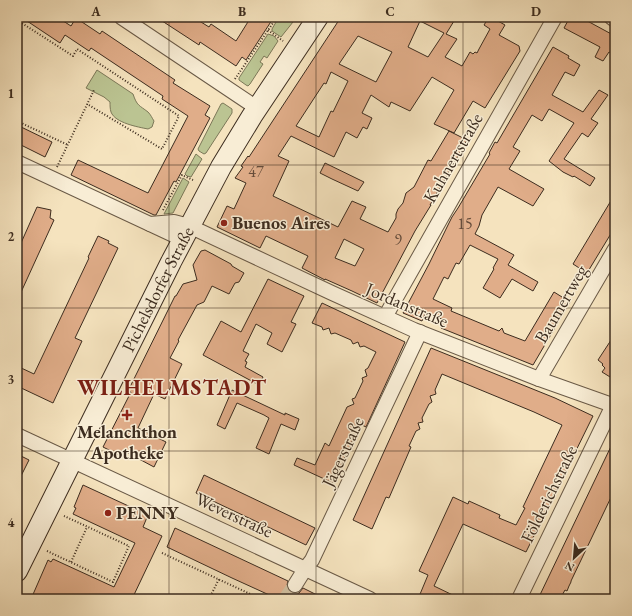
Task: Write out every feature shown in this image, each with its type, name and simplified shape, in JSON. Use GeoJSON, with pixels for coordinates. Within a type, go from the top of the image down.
{"type":"FeatureCollection","features":[{"type":"Feature","properties":{"kind":"street"},"geometry":{"type":"LineString","coordinates":[[121,17],[257,108]]}},
{"type":"Feature","properties":{"kind":"street","name":"Pichelsdorfer Straße"},"geometry":{"type":"LineString","coordinates":[[17,571],[220,167],[257,108],[318,17]]}},
{"type":"Feature","properties":{"kind":"street","name":"Kuhnertstraße"},"geometry":{"type":"LineString","coordinates":[[385,317],[555,17]]}},
{"type":"Feature","properties":{"kind":"street"},"geometry":{"type":"LineString","coordinates":[[611,17],[615,20]]}},
{"type":"Feature","properties":{"kind":"street"},"geometry":{"type":"LineString","coordinates":[[17,162],[155,220]]}},
{"type":"Feature","properties":{"kind":"street","name":"Jordanstraße"},"geometry":{"type":"LineString","coordinates":[[155,220],[174,222],[186,232],[420,332],[539,379],[614,405]]}},
{"type":"Feature","properties":{"kind":"street","name":"Baumertweg"},"geometry":{"type":"LineString","coordinates":[[539,379],[615,249]]}},
{"type":"Feature","properties":{"kind":"street","name":"Jägerstraße"},"geometry":{"type":"LineString","coordinates":[[295,584],[312,560],[322,540],[420,332]]}},
{"type":"Feature","properties":{"kind":"street","name":"Földerichstraße"},"geometry":{"type":"LineString","coordinates":[[519,599],[614,405]]}},
{"type":"Feature","properties":{"kind":"street","name":"Weverstraße"},"geometry":{"type":"LineString","coordinates":[[17,435],[370,599]]}},
{"type":"Feature","properties":{"kind":"path"},"geometry":{"type":"LineString","coordinates":[[234,80],[276,17]]}},
{"type":"Feature","properties":{"kind":"path"},"geometry":{"type":"LineString","coordinates":[[17,20],[73,56],[78,49],[179,116],[162,149],[87,104]]}},
{"type":"Feature","properties":{"kind":"path"},"geometry":{"type":"LineString","coordinates":[[268,30],[284,41]]}},
{"type":"Feature","properties":{"kind":"path"},"geometry":{"type":"LineString","coordinates":[[56,170],[94,90]]}},
{"type":"Feature","properties":{"kind":"path"},"geometry":{"type":"LineString","coordinates":[[17,121],[68,145]]}},
{"type":"Feature","properties":{"kind":"path"},"geometry":{"type":"LineString","coordinates":[[155,220],[182,175],[193,180]]}},
{"type":"Feature","properties":{"kind":"path"},"geometry":{"type":"LineString","coordinates":[[47,551],[113,582],[129,546],[64,516]]}},
{"type":"Feature","properties":{"kind":"path"},"geometry":{"type":"LineString","coordinates":[[72,562],[88,527]]}},
{"type":"Feature","properties":{"kind":"path"},"geometry":{"type":"LineString","coordinates":[[162,552],[261,599]]}},
{"type":"Feature","properties":{"kind":"path"},"geometry":{"type":"LineString","coordinates":[[211,599],[210,597],[219,579]]}},
{"type":"Feature","properties":{"kind":"green space"},"geometry":{"type":"Polygon","coordinates":[[[279,17],[297,17],[281,37],[272,31],[279,17]]]}},
{"type":"Feature","properties":{"kind":"green space"},"geometry":{"type":"Polygon","coordinates":[[[268,34],[274,36],[278,41],[267,58],[264,56],[260,62],[263,64],[248,86],[239,80],[239,78],[268,34]]]}},
{"type":"Feature","properties":{"kind":"green space"},"geometry":{"type":"Polygon","coordinates":[[[97,70],[133,94],[137,103],[151,115],[154,121],[152,127],[148,129],[127,124],[113,116],[110,108],[110,102],[104,97],[86,88],[97,70]]]}},
{"type":"Feature","properties":{"kind":"green space"},"geometry":{"type":"Polygon","coordinates":[[[223,103],[232,109],[232,113],[204,154],[198,149],[221,104],[223,103]]]}},
{"type":"Feature","properties":{"kind":"green space"},"geometry":{"type":"Polygon","coordinates":[[[196,154],[202,159],[191,177],[187,176],[185,174],[196,154]]]}},
{"type":"Feature","properties":{"kind":"green space"},"geometry":{"type":"Polygon","coordinates":[[[183,178],[189,182],[173,213],[164,214],[183,178]]]}},
{"type":"Feature","properties":{"kind":"building"},"geometry":{"type":"Polygon","coordinates":[[[21,17],[57,17],[71,26],[76,18],[100,34],[102,31],[175,80],[173,83],[210,106],[205,115],[210,118],[176,182],[174,181],[156,215],[71,175],[78,160],[148,193],[188,116],[162,99],[163,96],[91,48],[89,51],[65,35],[60,43],[21,17]]]}},
{"type":"Feature","properties":{"kind":"building"},"geometry":{"type":"Polygon","coordinates":[[[156,17],[193,17],[209,27],[211,24],[236,41],[251,17],[274,17],[246,60],[242,57],[236,66],[200,42],[199,45],[156,17]]]}},
{"type":"Feature","properties":{"kind":"building"},"geometry":{"type":"Polygon","coordinates":[[[341,17],[448,17],[454,21],[446,34],[457,39],[445,57],[462,66],[470,52],[473,54],[475,52],[477,53],[490,29],[484,25],[489,17],[505,25],[499,35],[519,46],[520,51],[485,108],[473,101],[454,133],[434,124],[454,90],[432,77],[410,111],[391,102],[389,107],[371,95],[362,113],[372,118],[367,129],[363,127],[357,138],[346,132],[334,157],[291,136],[278,156],[289,161],[273,196],[338,227],[352,201],[366,207],[360,219],[388,232],[396,218],[398,209],[403,203],[406,193],[414,187],[428,160],[431,161],[449,131],[467,140],[415,231],[377,303],[302,268],[308,256],[266,236],[260,248],[217,227],[227,206],[234,209],[246,183],[235,178],[243,167],[241,166],[248,156],[249,157],[341,17]],[[420,21],[408,47],[428,57],[444,33],[420,21]],[[358,36],[339,64],[376,82],[392,52],[358,36]],[[331,72],[326,84],[324,83],[296,126],[319,137],[331,111],[333,112],[348,81],[331,72]],[[344,239],[335,258],[355,266],[364,249],[344,239]]]}},
{"type":"Feature","properties":{"kind":"building"},"geometry":{"type":"Polygon","coordinates":[[[570,17],[580,17],[615,36],[615,55],[609,52],[603,61],[595,57],[600,47],[564,28],[570,17]]]}},
{"type":"Feature","properties":{"kind":"building"},"geometry":{"type":"Polygon","coordinates":[[[553,47],[569,56],[568,58],[580,65],[574,76],[565,72],[552,95],[583,112],[599,90],[608,95],[591,119],[598,123],[588,137],[582,133],[564,159],[595,178],[590,186],[574,176],[573,177],[563,172],[549,161],[574,123],[549,109],[542,121],[532,115],[513,147],[520,151],[509,169],[544,189],[533,206],[498,187],[482,215],[475,234],[514,255],[508,265],[538,282],[533,291],[512,279],[500,298],[483,288],[498,259],[470,245],[459,264],[456,263],[448,279],[444,277],[433,299],[452,308],[451,311],[499,331],[502,328],[504,333],[525,341],[554,292],[570,302],[533,365],[441,328],[444,320],[426,312],[422,321],[403,313],[452,217],[490,154],[489,153],[495,142],[497,143],[553,47]]]}},
{"type":"Feature","properties":{"kind":"building"},"geometry":{"type":"Polygon","coordinates":[[[17,125],[52,142],[45,157],[17,143],[17,125]]]}},
{"type":"Feature","properties":{"kind":"building"},"geometry":{"type":"Polygon","coordinates":[[[325,163],[364,182],[358,191],[332,179],[320,173],[325,163]]]}},
{"type":"Feature","properties":{"kind":"building"},"geometry":{"type":"Polygon","coordinates":[[[615,194],[615,227],[587,273],[573,264],[615,194]]]}},
{"type":"Feature","properties":{"kind":"building"},"geometry":{"type":"Polygon","coordinates":[[[37,207],[51,210],[50,218],[54,220],[17,301],[17,252],[37,207]]]}},
{"type":"Feature","properties":{"kind":"building"},"geometry":{"type":"Polygon","coordinates":[[[98,236],[109,241],[108,243],[118,248],[75,338],[82,341],[53,403],[17,386],[17,366],[34,374],[98,236]]]}},
{"type":"Feature","properties":{"kind":"building"},"geometry":{"type":"Polygon","coordinates":[[[205,250],[244,273],[239,282],[235,283],[229,294],[212,286],[204,302],[197,305],[178,340],[179,341],[170,358],[182,364],[165,399],[154,394],[138,428],[166,442],[154,467],[126,452],[123,457],[103,447],[131,392],[128,391],[175,296],[183,284],[197,280],[193,265],[201,251],[205,250]]]}},
{"type":"Feature","properties":{"kind":"building"},"geometry":{"type":"Polygon","coordinates":[[[268,279],[304,296],[291,322],[296,324],[282,352],[267,344],[272,333],[256,324],[243,351],[249,354],[245,361],[247,362],[245,367],[263,377],[259,385],[203,355],[221,321],[241,332],[268,279]]]}},
{"type":"Feature","properties":{"kind":"building"},"geometry":{"type":"Polygon","coordinates":[[[322,303],[405,342],[366,427],[360,424],[333,483],[294,465],[297,458],[315,465],[325,443],[329,446],[347,407],[354,404],[352,399],[355,398],[363,381],[362,378],[367,376],[365,370],[368,368],[376,352],[364,346],[360,347],[358,342],[353,344],[351,340],[335,333],[331,334],[329,328],[323,330],[322,327],[312,323],[322,303]]]}},
{"type":"Feature","properties":{"kind":"building"},"geometry":{"type":"Polygon","coordinates":[[[615,334],[615,380],[602,372],[605,368],[598,360],[615,334]]]}},
{"type":"Feature","properties":{"kind":"building"},"geometry":{"type":"Polygon","coordinates":[[[431,348],[555,398],[593,416],[526,552],[463,524],[434,586],[461,599],[418,599],[428,575],[419,571],[453,497],[468,504],[469,501],[500,515],[499,518],[516,525],[562,425],[442,374],[435,390],[436,394],[430,396],[432,402],[429,404],[422,418],[423,422],[418,423],[420,429],[416,431],[409,446],[411,447],[389,498],[386,497],[372,529],[353,520],[431,348]]]}},
{"type":"Feature","properties":{"kind":"building"},"geometry":{"type":"Polygon","coordinates":[[[232,390],[285,415],[285,413],[299,419],[295,430],[281,424],[269,454],[256,448],[269,418],[264,415],[237,403],[225,429],[217,425],[232,390]]]}},
{"type":"Feature","properties":{"kind":"building"},"geometry":{"type":"Polygon","coordinates":[[[615,438],[615,489],[567,591],[565,590],[560,599],[538,599],[615,438]]]}},
{"type":"Feature","properties":{"kind":"building"},"geometry":{"type":"Polygon","coordinates":[[[17,454],[29,460],[17,484],[17,454]]]}},
{"type":"Feature","properties":{"kind":"building"},"geometry":{"type":"Polygon","coordinates":[[[204,475],[315,528],[306,545],[196,493],[204,475]]]}},
{"type":"Feature","properties":{"kind":"building"},"geometry":{"type":"Polygon","coordinates":[[[83,485],[148,515],[143,527],[162,536],[132,599],[31,599],[48,560],[51,562],[53,559],[114,587],[135,543],[73,514],[76,508],[74,507],[83,485]]]}},
{"type":"Feature","properties":{"kind":"building"},"geometry":{"type":"Polygon","coordinates":[[[175,528],[288,581],[287,589],[291,592],[299,593],[303,588],[325,599],[278,599],[232,578],[167,547],[175,528]]]}},
{"type":"Feature","properties":{"kind":"tunnel"},"geometry":{"type":"LineString","coordinates":[[285,599],[295,585]]}},
{"type":"Feature","properties":{"kind":"place","name":"Buenos Aires"},"geometry":{"type":"Point","coordinates":[224,223]}},
{"type":"Feature","properties":{"kind":"place","name":"Melanchthon Apotheke"},"geometry":{"type":"Point","coordinates":[127,415]}},
{"type":"Feature","properties":{"kind":"place","name":"PENNY"},"geometry":{"type":"Point","coordinates":[108,513]}},
{"type":"Feature","properties":{"kind":"district","name":"WILHELMSTADT"},"geometry":{"type":"Point","coordinates":[172,387]}}]}
